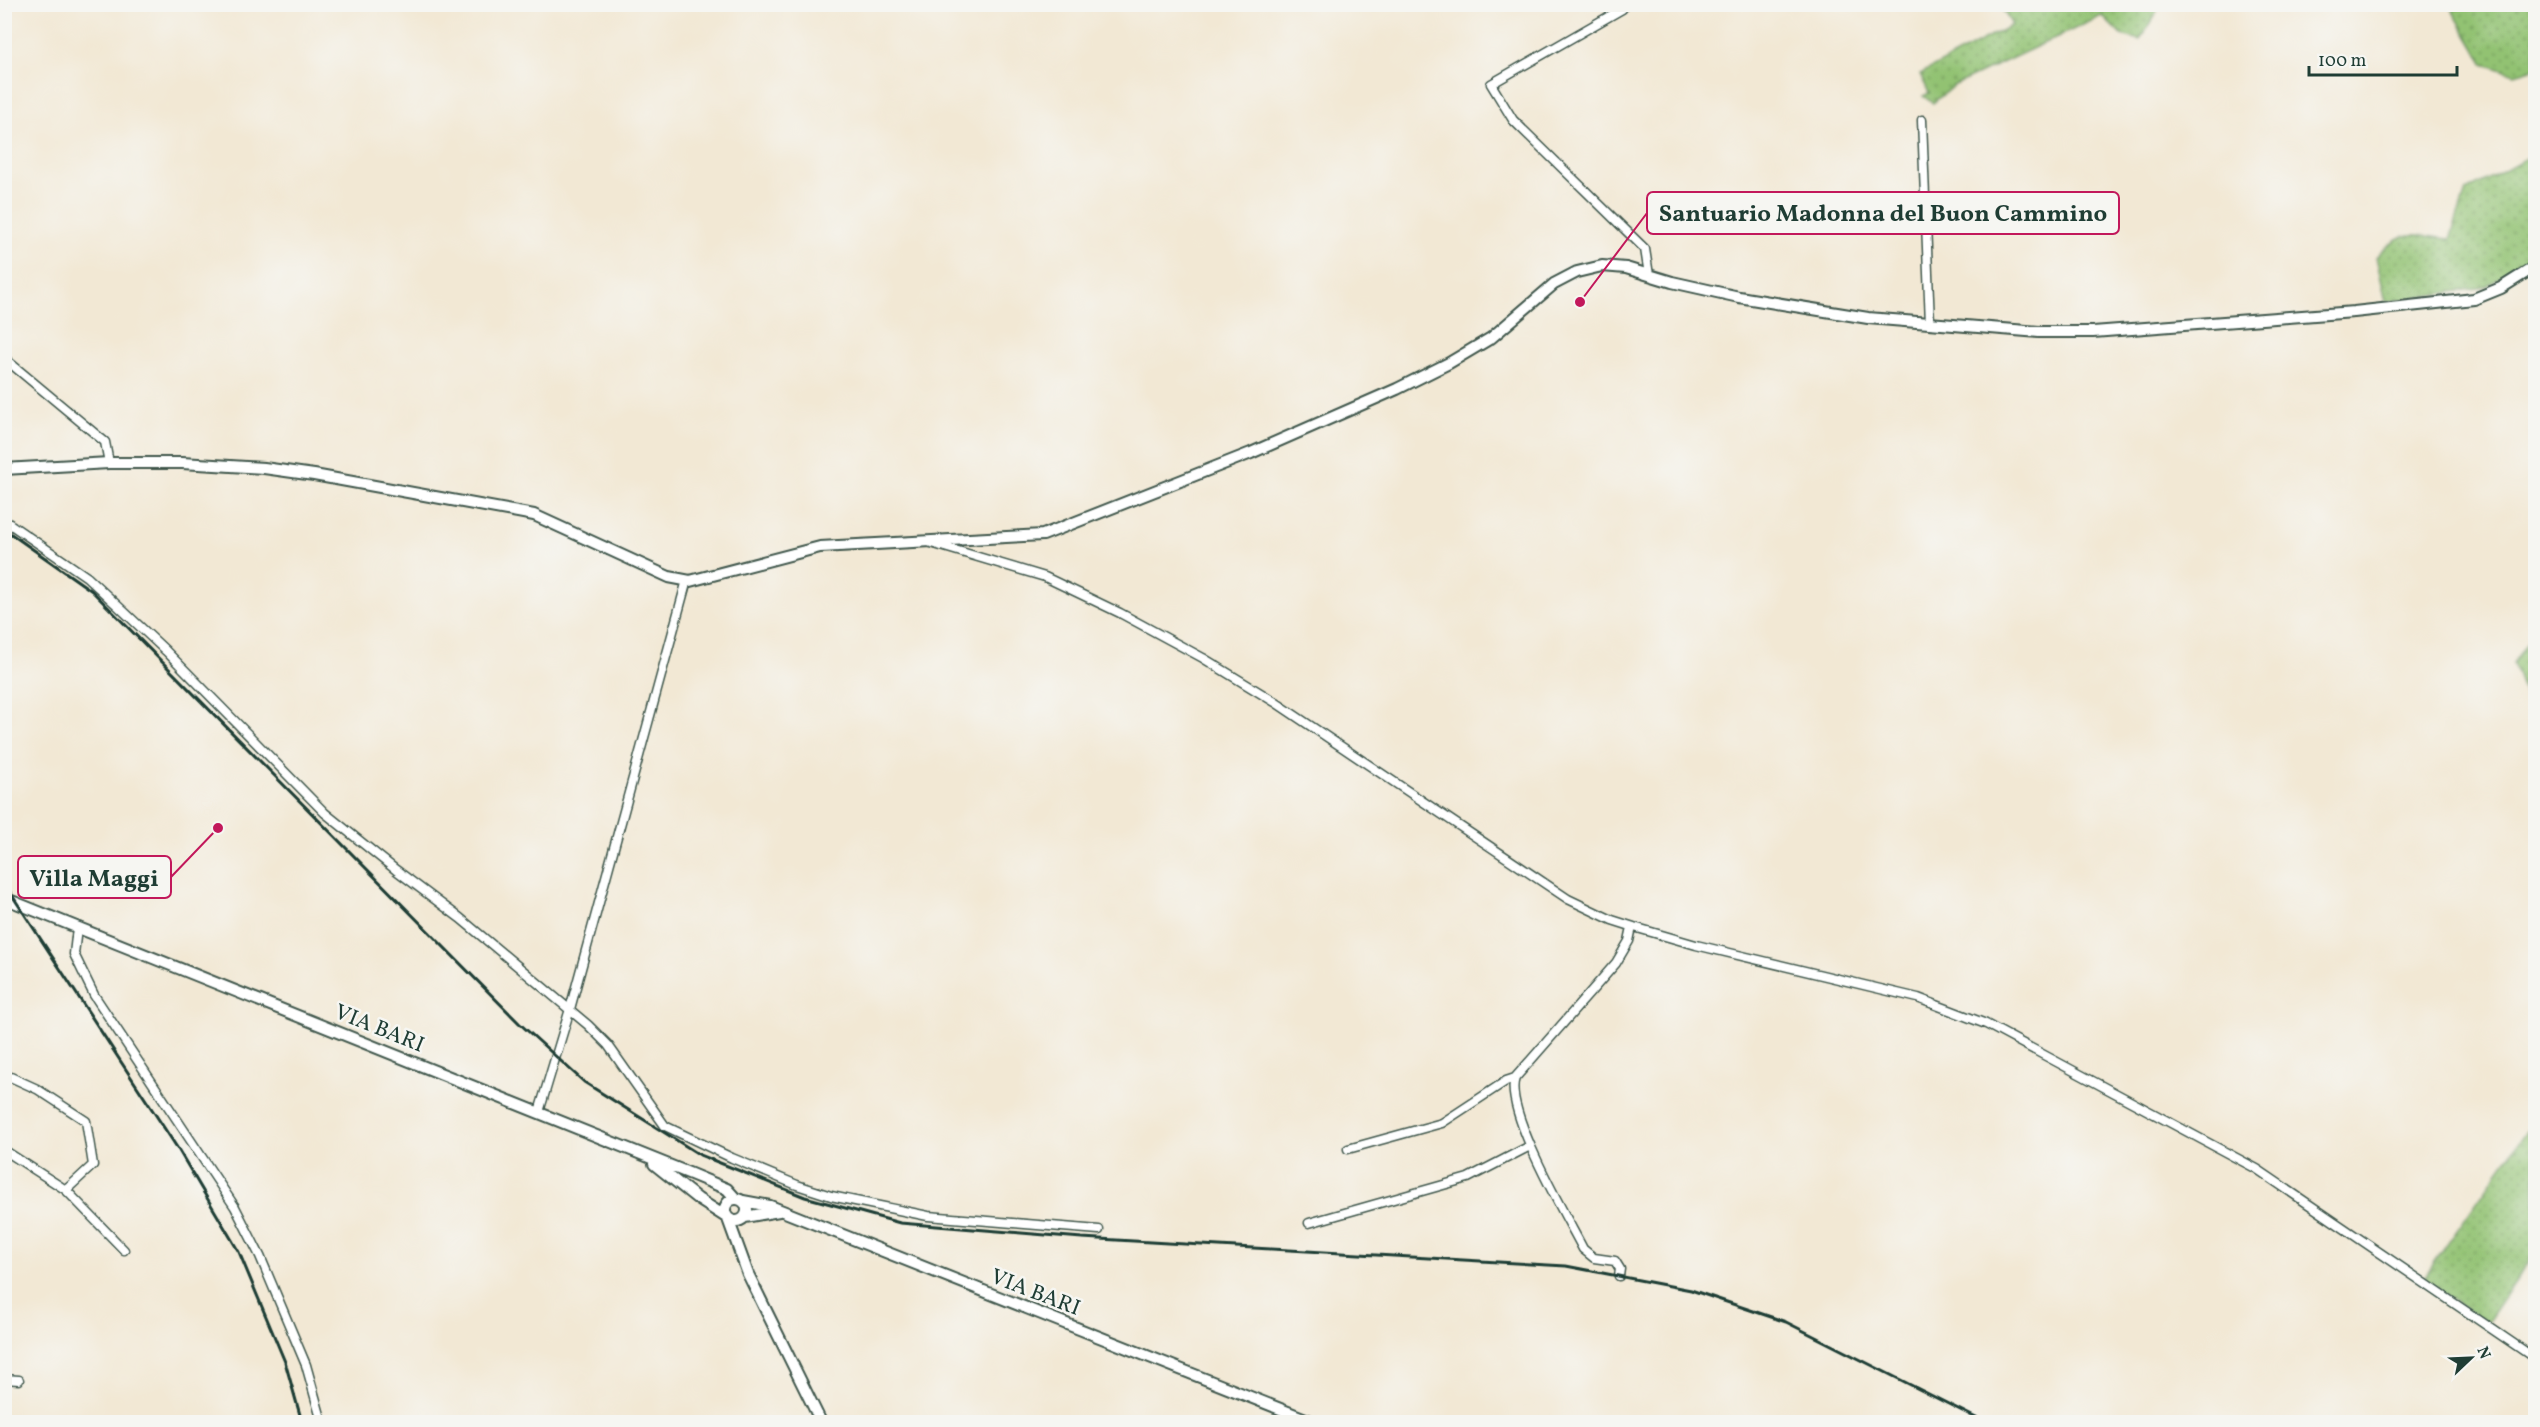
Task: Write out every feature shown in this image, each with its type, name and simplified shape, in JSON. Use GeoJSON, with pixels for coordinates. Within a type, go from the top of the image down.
{"type":"FeatureCollection","features":[{"type":"Feature","properties":{"kind":"street"},"geometry":{"type":"LineString","coordinates":[[1622,9],[1491,84],[1513,120],[1645,249],[1649,275]]}},
{"type":"Feature","properties":{"kind":"street"},"geometry":{"type":"LineString","coordinates":[[1922,120],[1930,324]]}},
{"type":"Feature","properties":{"kind":"street"},"geometry":{"type":"LineString","coordinates":[[4,469],[109,463],[182,463],[264,468],[314,475],[534,515],[669,577],[687,580],[820,547],[930,543],[1043,535],[1251,453],[1397,389],[1491,338],[1554,284],[1577,272],[1602,266],[1626,268],[1739,297],[1868,318],[2039,332],[2093,332],[2366,311],[2474,299],[2501,288],[2535,266]]}},
{"type":"Feature","properties":{"kind":"street"},"geometry":{"type":"LineString","coordinates":[[4,358],[105,442],[109,463]]}},
{"type":"Feature","properties":{"kind":"street"},"geometry":{"type":"LineString","coordinates":[[4,520],[87,577],[166,651],[326,813],[460,918],[570,1009],[608,1045],[665,1126],[732,1158],[797,1185],[831,1196],[928,1216],[1099,1230]]}},
{"type":"Feature","properties":{"kind":"street"},"geometry":{"type":"LineString","coordinates":[[930,543],[1045,577],[1120,613],[1275,702],[1568,899],[1612,920],[1696,945],[1918,998],[1986,1024],[2257,1169],[2535,1359]]}},
{"type":"Feature","properties":{"kind":"street"},"geometry":{"type":"LineString","coordinates":[[539,1112],[570,1009],[687,580]]}},
{"type":"Feature","properties":{"kind":"street","name":"VIA BARI"},"geometry":{"type":"LineString","coordinates":[[4,898],[539,1112],[726,1189],[740,1200],[760,1203],[1313,1422]]}},
{"type":"Feature","properties":{"kind":"street"},"geometry":{"type":"LineString","coordinates":[[1619,1276],[1619,1265],[1615,1261],[1594,1258],[1583,1249],[1530,1146],[1514,1100],[1513,1084],[1515,1078],[1616,963],[1629,941],[1632,927]]}},
{"type":"Feature","properties":{"kind":"street"},"geometry":{"type":"LineString","coordinates":[[77,928],[75,954],[94,995],[235,1207],[260,1256],[306,1365],[322,1422]]}},
{"type":"Feature","properties":{"kind":"street"},"geometry":{"type":"LineString","coordinates":[[4,1074],[37,1089],[86,1121],[93,1164],[66,1190]]}},
{"type":"Feature","properties":{"kind":"street"},"geometry":{"type":"LineString","coordinates":[[1348,1149],[1442,1123],[1498,1085],[1515,1078]]}},
{"type":"Feature","properties":{"kind":"street"},"geometry":{"type":"LineString","coordinates":[[1309,1223],[1468,1178],[1530,1146]]}},
{"type":"Feature","properties":{"kind":"street"},"geometry":{"type":"LineString","coordinates":[[4,1150],[36,1168],[66,1190],[124,1250]]}},
{"type":"Feature","properties":{"kind":"street"},"geometry":{"type":"LineString","coordinates":[[647,1158],[698,1199],[735,1222],[779,1211]]}},
{"type":"Feature","properties":{"kind":"street"},"geometry":{"type":"LineString","coordinates":[[740,1255],[747,1210],[740,1200],[730,1201],[725,1206],[740,1255],[821,1422]]}},
{"type":"Feature","properties":{"kind":"street"},"geometry":{"type":"LineString","coordinates":[[4,1379],[20,1380]]}},
{"type":"Feature","properties":{"kind":"green space"},"geometry":{"type":"Polygon","coordinates":[[[2156,4],[2157,11],[2140,40],[2121,35],[2102,16],[1953,86],[1933,103],[1923,96],[1929,93],[1920,74],[2012,25],[2000,5],[2156,4]]]}},
{"type":"Feature","properties":{"kind":"green space"},"geometry":{"type":"Polygon","coordinates":[[[2449,5],[2535,5],[2535,68],[2515,74],[2484,64],[2449,5]]]}},
{"type":"Feature","properties":{"kind":"green space"},"geometry":{"type":"Polygon","coordinates":[[[2535,153],[2535,257],[2485,287],[2386,302],[2376,257],[2385,247],[2409,235],[2450,239],[2466,191],[2535,153]]]}},
{"type":"Feature","properties":{"kind":"green space"},"geometry":{"type":"Polygon","coordinates":[[[2535,631],[2535,723],[2513,663],[2535,631]]]}},
{"type":"Feature","properties":{"kind":"green space"},"geometry":{"type":"Polygon","coordinates":[[[2535,1119],[2535,1253],[2487,1323],[2422,1280],[2535,1119]]]}},
{"type":"Feature","properties":{"kind":"railway"},"geometry":{"type":"LineString","coordinates":[[4,529],[92,591],[519,1023],[584,1082],[700,1155],[805,1197],[900,1223],[1082,1238],[1566,1266],[1691,1290],[1786,1322],[1984,1422]]}},
{"type":"Feature","properties":{"kind":"railway"},"geometry":{"type":"LineString","coordinates":[[4,883],[178,1149],[239,1252],[285,1362],[302,1422]]}},
{"type":"Feature","properties":{"kind":"place","name":"Santuario Madonna del Buon Cammino"},"geometry":{"type":"Point","coordinates":[1580,302]}},
{"type":"Feature","properties":{"kind":"place","name":"Villa Maggi"},"geometry":{"type":"Point","coordinates":[218,828]}}]}
